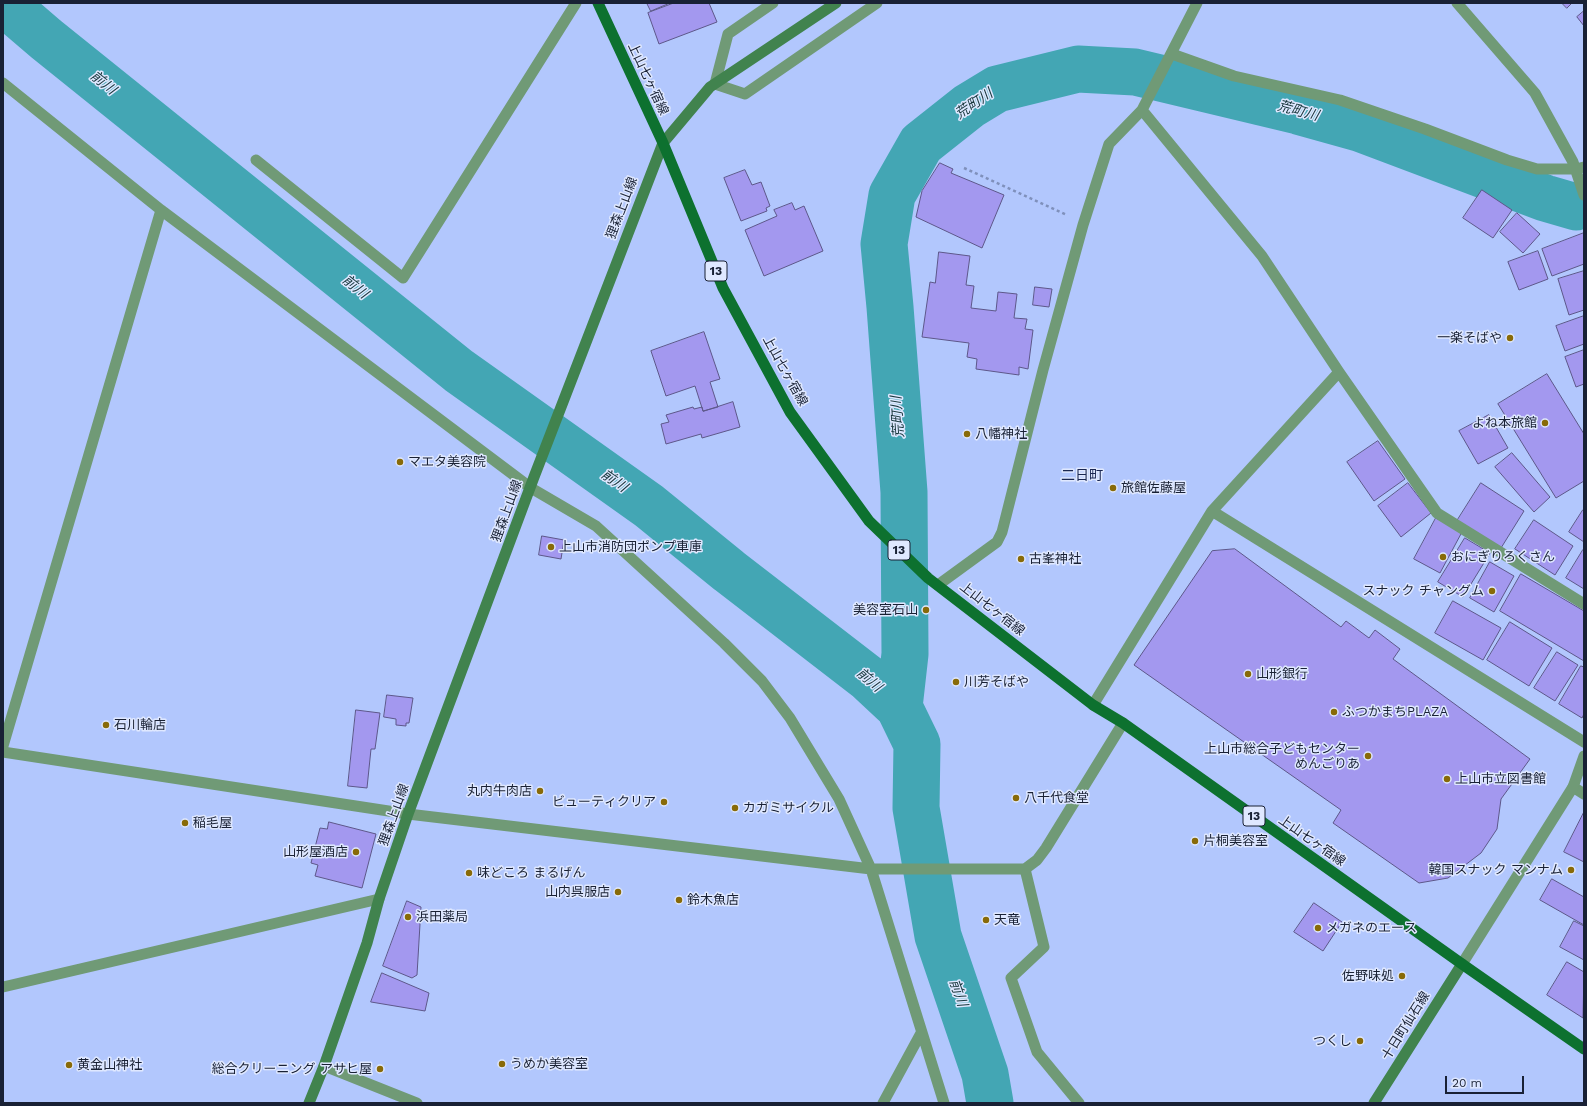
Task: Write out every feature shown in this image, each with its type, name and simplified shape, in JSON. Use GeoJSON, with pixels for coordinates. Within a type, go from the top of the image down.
{"type":"FeatureCollection","features":[{"type":"Feature","properties":{"kind":"main road","name":"上山七ヶ宿線"},"geometry":{"type":"LineString","coordinates":[[598,3],[662,143],[723,288],[790,412],[869,521],[928,578],[1093,705],[1123,723],[1584,1049]]}},
{"type":"Feature","properties":{"kind":"main road","name":"狸森上山線"},"geometry":{"type":"LineString","coordinates":[[309,1103],[324,1066],[367,943],[379,899],[408,814],[534,477],[662,143],[710,87],[836,3]]}},
{"type":"Feature","properties":{"kind":"main road","name":"十日町仙石線"},"geometry":{"type":"LineString","coordinates":[[1374,1103],[1462,964]]}},
{"type":"Feature","properties":{"kind":"street"},"geometry":{"type":"LineString","coordinates":[[256,160],[403,278],[576,3]]}},
{"type":"Feature","properties":{"kind":"street"},"geometry":{"type":"LineString","coordinates":[[772,3],[728,34],[715,84],[744,94],[877,3]]}},
{"type":"Feature","properties":{"kind":"street"},"geometry":{"type":"LineString","coordinates":[[938,585],[997,542],[1002,532],[1043,370],[1084,223],[1109,144],[1142,110],[1197,3]]}},
{"type":"Feature","properties":{"kind":"street"},"geometry":{"type":"LineString","coordinates":[[1457,3],[1535,93],[1573,162],[1580,168],[1580,182],[1584,195]]}},
{"type":"Feature","properties":{"kind":"street"},"geometry":{"type":"LineString","coordinates":[[1172,54],[1234,76],[1340,100],[1425,129],[1507,160],[1538,169],[1580,168]]}},
{"type":"Feature","properties":{"kind":"street"},"geometry":{"type":"LineString","coordinates":[[3,82],[161,210],[531,488],[596,526],[724,643],[762,681],[790,718],[839,799],[871,869],[944,1103]]}},
{"type":"Feature","properties":{"kind":"street"},"geometry":{"type":"LineString","coordinates":[[1142,110],[1262,256],[1339,372],[1437,513],[1584,604]]}},
{"type":"Feature","properties":{"kind":"street"},"geometry":{"type":"LineString","coordinates":[[3,746],[161,210]]}},
{"type":"Feature","properties":{"kind":"street"},"geometry":{"type":"LineString","coordinates":[[1093,705],[1212,511],[1339,372]]}},
{"type":"Feature","properties":{"kind":"street"},"geometry":{"type":"LineString","coordinates":[[1212,511],[1584,742]]}},
{"type":"Feature","properties":{"kind":"street"},"geometry":{"type":"LineString","coordinates":[[3,752],[408,814],[871,869],[1025,869],[1037,860],[1046,848],[1123,723]]}},
{"type":"Feature","properties":{"kind":"street"},"geometry":{"type":"LineString","coordinates":[[1462,964],[1573,787],[1584,756]]}},
{"type":"Feature","properties":{"kind":"street"},"geometry":{"type":"LineString","coordinates":[[1573,787],[1584,794]]}},
{"type":"Feature","properties":{"kind":"street"},"geometry":{"type":"LineString","coordinates":[[1025,869],[1044,947],[1011,978],[1038,1052],[1079,1103]]}},
{"type":"Feature","properties":{"kind":"street"},"geometry":{"type":"LineString","coordinates":[[3,987],[379,899]]}},
{"type":"Feature","properties":{"kind":"street"},"geometry":{"type":"LineString","coordinates":[[883,1103],[921,1033]]}},
{"type":"Feature","properties":{"kind":"street"},"geometry":{"type":"LineString","coordinates":[[324,1066],[417,1103]]}},
{"type":"Feature","properties":{"kind":"path"},"geometry":{"type":"LineString","coordinates":[[964,168],[1084,223]]}},
{"type":"Feature","properties":{"kind":"building"},"geometry":{"type":"Polygon","coordinates":[[[647,3],[670,3],[651,11],[647,3]]]}},
{"type":"Feature","properties":{"kind":"building"},"geometry":{"type":"Polygon","coordinates":[[[674,3],[709,3],[717,22],[659,44],[648,13],[674,3]]]}},
{"type":"Feature","properties":{"kind":"building"},"geometry":{"type":"Polygon","coordinates":[[[1562,3],[1572,3],[1567,8],[1562,3]]]}},
{"type":"Feature","properties":{"kind":"building"},"geometry":{"type":"Polygon","coordinates":[[[1584,11],[1584,26],[1577,17],[1584,11]]]}},
{"type":"Feature","properties":{"kind":"building"},"geometry":{"type":"Polygon","coordinates":[[[940,163],[953,169],[951,173],[1004,195],[982,248],[916,217],[922,191],[940,163]]]}},
{"type":"Feature","properties":{"kind":"building"},"geometry":{"type":"Polygon","coordinates":[[[745,170],[752,185],[761,182],[770,206],[766,208],[767,211],[741,221],[724,178],[745,170]]]}},
{"type":"Feature","properties":{"kind":"building"},"geometry":{"type":"Polygon","coordinates":[[[1482,190],[1512,210],[1493,238],[1463,218],[1482,190]]]}},
{"type":"Feature","properties":{"kind":"building"},"geometry":{"type":"Polygon","coordinates":[[[792,203],[795,210],[804,206],[823,251],[764,276],[745,230],[777,216],[774,210],[792,203]]]}},
{"type":"Feature","properties":{"kind":"building"},"geometry":{"type":"Polygon","coordinates":[[[1517,213],[1540,234],[1523,253],[1500,232],[1517,213]]]}},
{"type":"Feature","properties":{"kind":"building"},"geometry":{"type":"Polygon","coordinates":[[[1584,233],[1584,264],[1552,276],[1542,249],[1584,233]]]}},
{"type":"Feature","properties":{"kind":"building"},"geometry":{"type":"Polygon","coordinates":[[[1538,251],[1548,279],[1519,290],[1508,262],[1538,251]]]}},
{"type":"Feature","properties":{"kind":"building"},"geometry":{"type":"Polygon","coordinates":[[[939,252],[970,256],[966,285],[974,286],[971,308],[996,311],[998,292],[1017,294],[1014,318],[1027,319],[1025,329],[1033,330],[1028,369],[1019,367],[1019,375],[976,369],[977,359],[967,357],[969,343],[922,337],[930,282],[935,283],[939,252]]]}},
{"type":"Feature","properties":{"kind":"building"},"geometry":{"type":"Polygon","coordinates":[[[1584,271],[1584,310],[1569,315],[1558,279],[1584,271]]]}},
{"type":"Feature","properties":{"kind":"building"},"geometry":{"type":"Polygon","coordinates":[[[1035,287],[1052,289],[1049,307],[1033,305],[1035,287]]]}},
{"type":"Feature","properties":{"kind":"building"},"geometry":{"type":"Polygon","coordinates":[[[1584,316],[1584,344],[1565,351],[1556,326],[1584,316]]]}},
{"type":"Feature","properties":{"kind":"building"},"geometry":{"type":"Polygon","coordinates":[[[704,332],[720,379],[710,382],[718,407],[703,411],[695,386],[666,396],[651,351],[704,332]]]}},
{"type":"Feature","properties":{"kind":"building"},"geometry":{"type":"Polygon","coordinates":[[[1584,350],[1584,384],[1576,387],[1565,357],[1584,350]]]}},
{"type":"Feature","properties":{"kind":"building"},"geometry":{"type":"Polygon","coordinates":[[[1547,374],[1584,434],[1584,481],[1556,498],[1498,404],[1547,374]]]}},
{"type":"Feature","properties":{"kind":"building"},"geometry":{"type":"Polygon","coordinates":[[[733,402],[740,427],[702,438],[701,434],[666,444],[661,424],[669,422],[666,415],[693,407],[694,409],[702,407],[703,411],[733,402]]]}},
{"type":"Feature","properties":{"kind":"building"},"geometry":{"type":"Polygon","coordinates":[[[1489,415],[1508,448],[1478,464],[1459,431],[1489,415]]]}},
{"type":"Feature","properties":{"kind":"building"},"geometry":{"type":"Polygon","coordinates":[[[1378,441],[1405,479],[1374,501],[1347,462],[1378,441]]]}},
{"type":"Feature","properties":{"kind":"building"},"geometry":{"type":"Polygon","coordinates":[[[1512,453],[1550,497],[1534,512],[1495,467],[1512,453]]]}},
{"type":"Feature","properties":{"kind":"building"},"geometry":{"type":"Polygon","coordinates":[[[1408,483],[1431,513],[1401,537],[1378,506],[1408,483]]]}},
{"type":"Feature","properties":{"kind":"building"},"geometry":{"type":"Polygon","coordinates":[[[1481,483],[1524,511],[1501,548],[1457,521],[1481,483]]]}},
{"type":"Feature","properties":{"kind":"building"},"geometry":{"type":"Polygon","coordinates":[[[1584,510],[1584,542],[1569,532],[1584,510]]]}},
{"type":"Feature","properties":{"kind":"building"},"geometry":{"type":"Polygon","coordinates":[[[1436,518],[1462,532],[1440,573],[1414,559],[1436,518]]]}},
{"type":"Feature","properties":{"kind":"building"},"geometry":{"type":"Polygon","coordinates":[[[1534,520],[1573,546],[1555,575],[1515,549],[1534,520]]]}},
{"type":"Feature","properties":{"kind":"building","name":"上山市消防団ポンプ車庫"},"geometry":{"type":"Polygon","coordinates":[[[542,536],[564,540],[561,559],[539,555],[542,536]]]}},
{"type":"Feature","properties":{"kind":"building"},"geometry":{"type":"Polygon","coordinates":[[[1465,538],[1490,553],[1463,597],[1438,582],[1465,538]]]}},
{"type":"Feature","properties":{"kind":"building","name":"ふつかまちPLAZA"},"geometry":{"type":"Polygon","coordinates":[[[1235,549],[1341,627],[1346,621],[1369,638],[1375,630],[1400,649],[1393,659],[1530,759],[1501,799],[1497,829],[1481,853],[1448,878],[1419,883],[1333,823],[1341,810],[1134,665],[1212,551],[1235,549]]]}},
{"type":"Feature","properties":{"kind":"building"},"geometry":{"type":"Polygon","coordinates":[[[1583,550],[1584,551],[1584,589],[1566,578],[1583,550]]]}},
{"type":"Feature","properties":{"kind":"building"},"geometry":{"type":"Polygon","coordinates":[[[1490,562],[1514,576],[1494,612],[1470,598],[1490,562]]]}},
{"type":"Feature","properties":{"kind":"building"},"geometry":{"type":"Polygon","coordinates":[[[1521,574],[1584,611],[1584,661],[1500,611],[1521,574]]]}},
{"type":"Feature","properties":{"kind":"building"},"geometry":{"type":"Polygon","coordinates":[[[1453,601],[1501,628],[1483,660],[1435,633],[1453,601]]]}},
{"type":"Feature","properties":{"kind":"building"},"geometry":{"type":"Polygon","coordinates":[[[1510,622],[1552,648],[1529,686],[1487,660],[1510,622]]]}},
{"type":"Feature","properties":{"kind":"building"},"geometry":{"type":"Polygon","coordinates":[[[1557,652],[1578,665],[1555,701],[1534,688],[1557,652]]]}},
{"type":"Feature","properties":{"kind":"building"},"geometry":{"type":"Polygon","coordinates":[[[1581,666],[1584,667],[1584,714],[1582,718],[1559,704],[1581,666]]]}},
{"type":"Feature","properties":{"kind":"building"},"geometry":{"type":"Polygon","coordinates":[[[387,695],[413,698],[409,723],[406,723],[406,726],[396,725],[396,719],[384,717],[387,695]]]}},
{"type":"Feature","properties":{"kind":"building"},"geometry":{"type":"Polygon","coordinates":[[[356,710],[380,713],[375,749],[371,749],[367,788],[348,786],[356,710]]]}},
{"type":"Feature","properties":{"kind":"building"},"geometry":{"type":"Polygon","coordinates":[[[1584,812],[1584,862],[1564,852],[1584,812]]]}},
{"type":"Feature","properties":{"kind":"building"},"geometry":{"type":"Polygon","coordinates":[[[329,822],[376,834],[362,888],[315,876],[318,865],[311,863],[320,828],[327,829],[329,822]]]}},
{"type":"Feature","properties":{"kind":"building"},"geometry":{"type":"Polygon","coordinates":[[[1552,879],[1584,897],[1584,925],[1540,900],[1552,879]]]}},
{"type":"Feature","properties":{"kind":"building"},"geometry":{"type":"Polygon","coordinates":[[[407,901],[421,907],[417,975],[412,978],[383,966],[407,901]]]}},
{"type":"Feature","properties":{"kind":"building"},"geometry":{"type":"Polygon","coordinates":[[[1314,903],[1342,922],[1323,951],[1294,932],[1314,903]]]}},
{"type":"Feature","properties":{"kind":"building"},"geometry":{"type":"Polygon","coordinates":[[[1574,921],[1584,926],[1584,960],[1560,947],[1574,921]]]}},
{"type":"Feature","properties":{"kind":"building"},"geometry":{"type":"Polygon","coordinates":[[[1567,962],[1584,972],[1583,1018],[1547,995],[1567,962]]]}},
{"type":"Feature","properties":{"kind":"building"},"geometry":{"type":"Polygon","coordinates":[[[382,973],[429,993],[425,1011],[371,1002],[382,973]]]}},
{"type":"Feature","properties":{"kind":"waterway","name":"前川"},"geometry":{"type":"LineString","coordinates":[[4,3],[46,39],[459,371],[649,506],[729,571],[869,679],[899,707],[917,744],[916,808],[938,936],[985,1074],[990,1103]]}},
{"type":"Feature","properties":{"kind":"waterway","name":"荒町川"},"geometry":{"type":"LineString","coordinates":[[899,707],[905,654],[904,492],[884,244],[892,195],[921,144],[969,106],[997,89],[1078,69],[1135,72],[1298,111],[1359,128],[1545,198],[1576,207],[1584,204]]}},
{"type":"Feature","properties":{"kind":"place","name":"一楽そばや"},"geometry":{"type":"Point","coordinates":[1510,338]}},
{"type":"Feature","properties":{"kind":"place","name":"よね本旅館"},"geometry":{"type":"Point","coordinates":[1545,423]}},
{"type":"Feature","properties":{"kind":"place","name":"八幡神社"},"geometry":{"type":"Point","coordinates":[967,434]}},
{"type":"Feature","properties":{"kind":"place","name":"マエタ美容院"},"geometry":{"type":"Point","coordinates":[400,462]}},
{"type":"Feature","properties":{"kind":"place","name":"旅館佐藤屋"},"geometry":{"type":"Point","coordinates":[1113,488]}},
{"type":"Feature","properties":{"kind":"place","name":"上山市消防団ポンプ車庫"},"geometry":{"type":"Point","coordinates":[551,547]}},
{"type":"Feature","properties":{"kind":"place","name":"おにぎりろくさん"},"geometry":{"type":"Point","coordinates":[1443,557]}},
{"type":"Feature","properties":{"kind":"place","name":"古峯神社"},"geometry":{"type":"Point","coordinates":[1021,559]}},
{"type":"Feature","properties":{"kind":"place","name":"スナック チャングム"},"geometry":{"type":"Point","coordinates":[1492,591]}},
{"type":"Feature","properties":{"kind":"place","name":"美容室石山"},"geometry":{"type":"Point","coordinates":[926,610]}},
{"type":"Feature","properties":{"kind":"place","name":"山形銀行"},"geometry":{"type":"Point","coordinates":[1248,674]}},
{"type":"Feature","properties":{"kind":"place","name":"川芳そばや"},"geometry":{"type":"Point","coordinates":[956,682]}},
{"type":"Feature","properties":{"kind":"place","name":"ふつかまちPLAZA"},"geometry":{"type":"Point","coordinates":[1334,712]}},
{"type":"Feature","properties":{"kind":"place","name":"石川輪店"},"geometry":{"type":"Point","coordinates":[106,725]}},
{"type":"Feature","properties":{"kind":"place","name":"上山市総合子どもセンター めんごりあ"},"geometry":{"type":"Point","coordinates":[1368,756]}},
{"type":"Feature","properties":{"kind":"place","name":"上山市立図書館"},"geometry":{"type":"Point","coordinates":[1447,779]}},
{"type":"Feature","properties":{"kind":"place","name":"丸内牛肉店"},"geometry":{"type":"Point","coordinates":[540,791]}},
{"type":"Feature","properties":{"kind":"place","name":"八千代食堂"},"geometry":{"type":"Point","coordinates":[1016,798]}},
{"type":"Feature","properties":{"kind":"place","name":"ビューティクリア"},"geometry":{"type":"Point","coordinates":[664,802]}},
{"type":"Feature","properties":{"kind":"place","name":"カガミサイクル"},"geometry":{"type":"Point","coordinates":[735,808]}},
{"type":"Feature","properties":{"kind":"place","name":"稲毛屋"},"geometry":{"type":"Point","coordinates":[185,823]}},
{"type":"Feature","properties":{"kind":"place","name":"片桐美容室"},"geometry":{"type":"Point","coordinates":[1195,841]}},
{"type":"Feature","properties":{"kind":"place","name":"山形屋酒店"},"geometry":{"type":"Point","coordinates":[356,852]}},
{"type":"Feature","properties":{"kind":"place","name":"韓国スナック マンナム"},"geometry":{"type":"Point","coordinates":[1571,870]}},
{"type":"Feature","properties":{"kind":"place","name":"味どころ まるげん"},"geometry":{"type":"Point","coordinates":[469,873]}},
{"type":"Feature","properties":{"kind":"place","name":"山内呉服店"},"geometry":{"type":"Point","coordinates":[618,892]}},
{"type":"Feature","properties":{"kind":"place","name":"鈴木魚店"},"geometry":{"type":"Point","coordinates":[679,900]}},
{"type":"Feature","properties":{"kind":"place","name":"浜田薬局"},"geometry":{"type":"Point","coordinates":[408,917]}},
{"type":"Feature","properties":{"kind":"place","name":"天竜"},"geometry":{"type":"Point","coordinates":[986,920]}},
{"type":"Feature","properties":{"kind":"place","name":"メガネのエース"},"geometry":{"type":"Point","coordinates":[1318,928]}},
{"type":"Feature","properties":{"kind":"place","name":"佐野味処"},"geometry":{"type":"Point","coordinates":[1402,976]}},
{"type":"Feature","properties":{"kind":"place","name":"つくし"},"geometry":{"type":"Point","coordinates":[1360,1041]}},
{"type":"Feature","properties":{"kind":"place","name":"うめか美容室"},"geometry":{"type":"Point","coordinates":[502,1064]}},
{"type":"Feature","properties":{"kind":"place","name":"黄金山神社"},"geometry":{"type":"Point","coordinates":[69,1065]}},
{"type":"Feature","properties":{"kind":"place","name":"総合クリーニング アサヒ屋"},"geometry":{"type":"Point","coordinates":[380,1069]}},
{"type":"Feature","properties":{"kind":"district","name":"二日町"},"geometry":{"type":"Point","coordinates":[1082,476]}}]}
